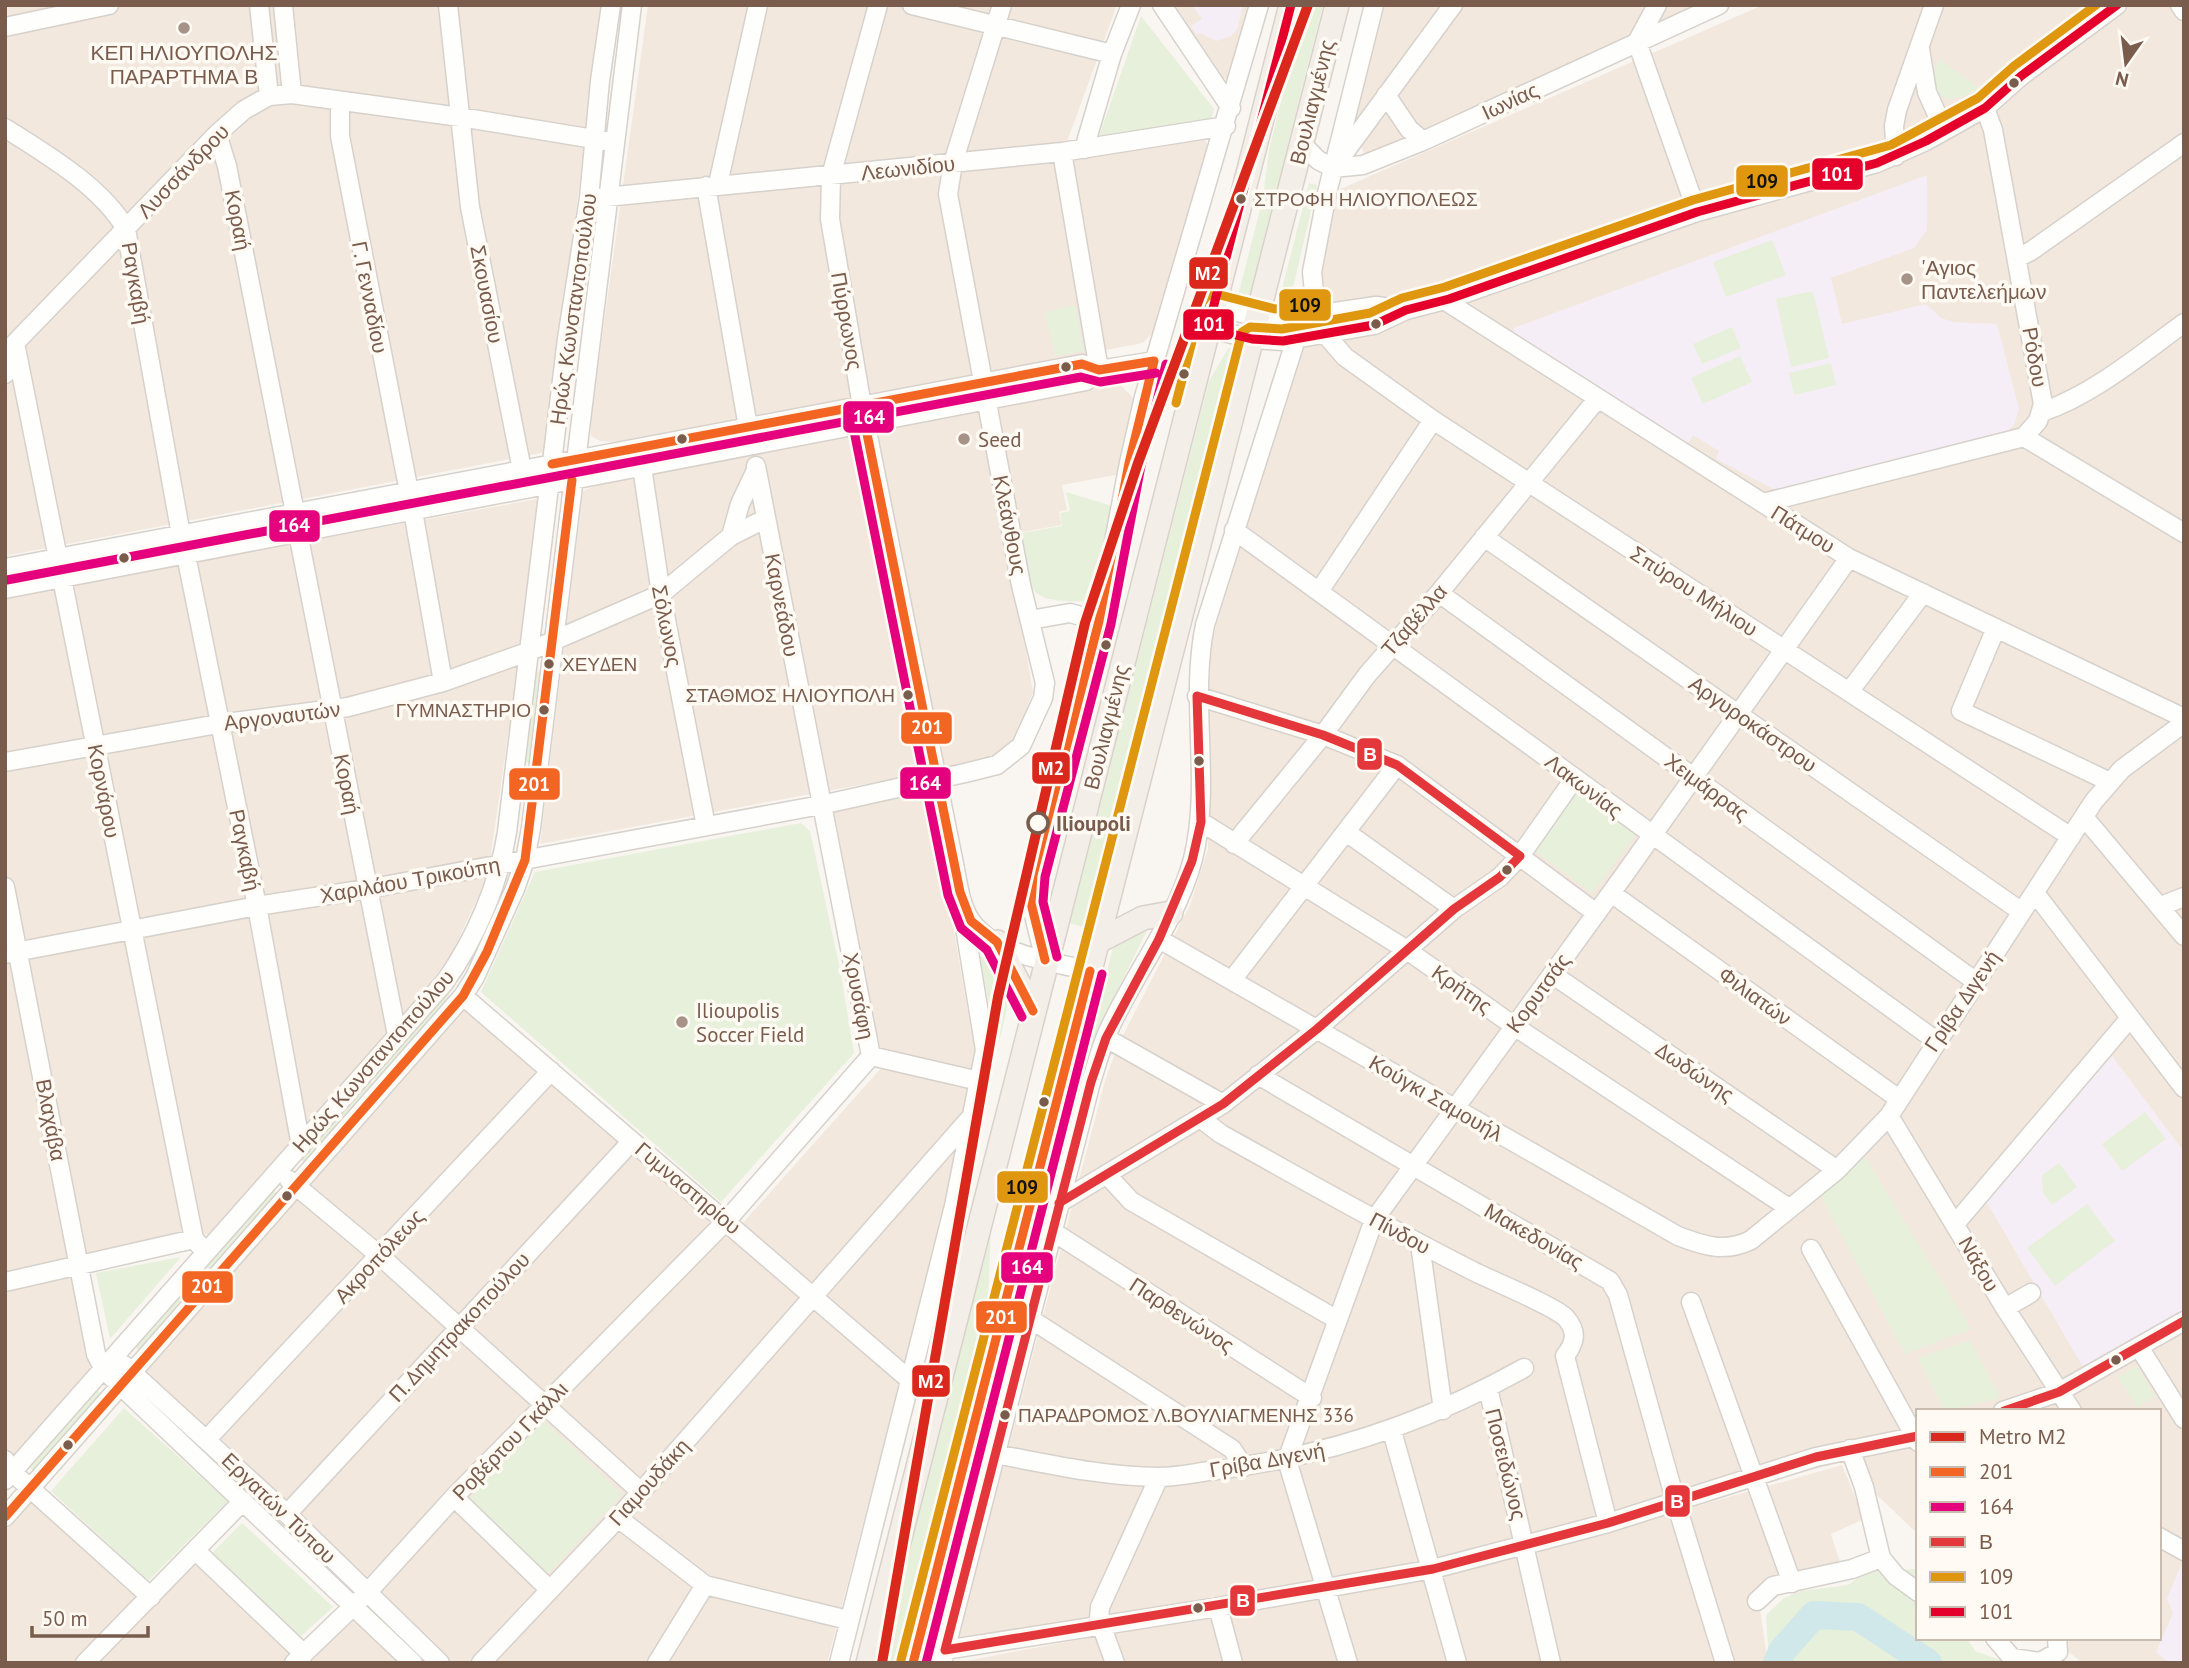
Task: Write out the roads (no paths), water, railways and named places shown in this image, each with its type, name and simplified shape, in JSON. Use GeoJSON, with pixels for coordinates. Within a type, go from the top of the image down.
{"type":"FeatureCollection","features":[{"type":"Feature","properties":{"kind":"main road","name":"Βουλιαγμένης"},"geometry":{"type":"LineString","coordinates":[[868,1663],[1045,960],[1291,5]]}},
{"type":"Feature","properties":{"kind":"main road","name":"Βουλιαγμένης"},"geometry":{"type":"LineString","coordinates":[[916,1652],[1337,5]]}},
{"type":"Feature","properties":{"kind":"main road"},"geometry":{"type":"LineString","coordinates":[[1097,943],[1143,918],[1171,913]]}},
{"type":"Feature","properties":{"kind":"main road"},"geometry":{"type":"LineString","coordinates":[[997,942],[1033,1011]]}},
{"type":"Feature","properties":{"kind":"street"},"geometry":{"type":"LineString","coordinates":[[5,27],[109,5]]}},
{"type":"Feature","properties":{"kind":"street"},"geometry":{"type":"LineString","coordinates":[[259,5],[269,96],[292,94],[460,117],[605,141]]}},
{"type":"Feature","properties":{"kind":"street"},"geometry":{"type":"LineString","coordinates":[[283,5],[292,94]]}},
{"type":"Feature","properties":{"kind":"street","name":"Σκουασίου"},"geometry":{"type":"LineString","coordinates":[[448,5],[460,117],[460,141],[470,207],[522,470]]}},
{"type":"Feature","properties":{"kind":"street","name":"Ηρώς Κωνσταντοπούλου"},"geometry":{"type":"LineString","coordinates":[[605,141],[611,5]]}},
{"type":"Feature","properties":{"kind":"street","name":"Ηρώς Κωνσταντοπούλου"},"geometry":{"type":"LineString","coordinates":[[5,1517],[463,996],[487,952],[525,860],[572,480],[605,141],[632,5]]}},
{"type":"Feature","properties":{"kind":"street"},"geometry":{"type":"LineString","coordinates":[[748,427],[712,185],[758,5]]}},
{"type":"Feature","properties":{"kind":"street","name":"Πύρρωνος"},"geometry":{"type":"LineString","coordinates":[[878,5],[831,176],[830,219],[863,415],[960,892],[971,920],[997,942],[1045,960],[1090,971]]}},
{"type":"Feature","properties":{"kind":"street"},"geometry":{"type":"LineString","coordinates":[[912,5],[1112,54]]}},
{"type":"Feature","properties":{"kind":"street","name":"Κλεάνθους"},"geometry":{"type":"LineString","coordinates":[[938,780],[997,765],[1014,754],[1027,738],[1045,689],[949,206],[954,163],[1002,5]]}},
{"type":"Feature","properties":{"kind":"street"},"geometry":{"type":"LineString","coordinates":[[1084,149],[1112,54],[1131,5]]}},
{"type":"Feature","properties":{"kind":"street"},"geometry":{"type":"LineString","coordinates":[[1161,5],[1228,117]]}},
{"type":"Feature","properties":{"kind":"street","name":"Βουλιαγμένης"},"geometry":{"type":"LineString","coordinates":[[1045,960],[1031,903],[1036,865],[1099,621],[1129,463],[1154,361],[1259,5]]}},
{"type":"Feature","properties":{"kind":"street"},"geometry":{"type":"LineString","coordinates":[[1326,314],[1314,292],[1312,272],[1333,168],[1374,5]]}},
{"type":"Feature","properties":{"kind":"street"},"geometry":{"type":"LineString","coordinates":[[1333,168],[1453,5]]}},
{"type":"Feature","properties":{"kind":"street"},"geometry":{"type":"LineString","coordinates":[[1657,5],[1637,42],[1697,212]]}},
{"type":"Feature","properties":{"kind":"street","name":"Ιωνίας"},"geometry":{"type":"LineString","coordinates":[[1333,168],[1363,165],[1423,141],[1719,5]]}},
{"type":"Feature","properties":{"kind":"street"},"geometry":{"type":"LineString","coordinates":[[1896,156],[1894,127],[1897,110],[1934,5]]}},
{"type":"Feature","properties":{"kind":"street"},"geometry":{"type":"LineString","coordinates":[[1211,317],[1255,328],[1283,341],[1374,325],[1406,310],[1444,300],[1697,212],[1896,156],[1985,108],[2021,76],[2117,5]]}},
{"type":"Feature","properties":{"kind":"street"},"geometry":{"type":"LineString","coordinates":[[2180,5],[2184,11]]}},
{"type":"Feature","properties":{"kind":"street"},"geometry":{"type":"LineString","coordinates":[[1920,49],[1927,93],[1944,130]]}},
{"type":"Feature","properties":{"kind":"street"},"geometry":{"type":"LineString","coordinates":[[1385,95],[1403,121],[1423,141]]}},
{"type":"Feature","properties":{"kind":"street","name":"Λυσσάνδρου"},"geometry":{"type":"LineString","coordinates":[[10,338],[126,229],[217,134],[244,110],[269,96]]}},
{"type":"Feature","properties":{"kind":"street","name":"Γ. Γενναδίου"},"geometry":{"type":"LineString","coordinates":[[340,101],[343,149],[409,492]]}},
{"type":"Feature","properties":{"kind":"street","name":"Ρόδου"},"geometry":{"type":"LineString","coordinates":[[1985,108],[1993,130],[2042,412],[2024,437]]}},
{"type":"Feature","properties":{"kind":"street","name":"Λεωνιδίου"},"geometry":{"type":"LineString","coordinates":[[598,198],[1062,152],[1228,117]]}},
{"type":"Feature","properties":{"kind":"street","name":"Ραγκαβή"},"geometry":{"type":"LineString","coordinates":[[5,128],[84,184],[118,216],[126,229],[181,535]]}},
{"type":"Feature","properties":{"kind":"street","name":"Κοραή"},"geometry":{"type":"LineString","coordinates":[[217,134],[227,166],[295,513]]}},
{"type":"Feature","properties":{"kind":"street"},"geometry":{"type":"LineString","coordinates":[[2017,258],[2031,251],[2184,143]]}},
{"type":"Feature","properties":{"kind":"street"},"geometry":{"type":"LineString","coordinates":[[1302,144],[1318,160],[1333,168]]}},
{"type":"Feature","properties":{"kind":"street"},"geometry":{"type":"LineString","coordinates":[[1062,152],[1099,370]]}},
{"type":"Feature","properties":{"kind":"street","name":"Ηρώς Κωνσταντοπούλου"},"geometry":{"type":"LineString","coordinates":[[8,1471],[200,1246],[279,1171],[455,967],[502,864],[566,339],[598,198]]}},
{"type":"Feature","properties":{"kind":"street","name":"Πάτμου"},"geometry":{"type":"LineString","coordinates":[[1444,300],[1849,558],[2184,721]]}},
{"type":"Feature","properties":{"kind":"street"},"geometry":{"type":"LineString","coordinates":[[1255,328],[1287,320],[1376,306],[1406,310]]}},
{"type":"Feature","properties":{"kind":"street"},"geometry":{"type":"LineString","coordinates":[[2042,412],[2074,398],[2184,323]]}},
{"type":"Feature","properties":{"kind":"street","name":"Σπύρου Μήλιου"},"geometry":{"type":"LineString","coordinates":[[1326,335],[1345,357],[1433,420],[2071,837]]}},
{"type":"Feature","properties":{"kind":"street"},"geometry":{"type":"LineString","coordinates":[[5,374],[10,338]]}},
{"type":"Feature","properties":{"kind":"street","name":"Κορνάρου"},"geometry":{"type":"LineString","coordinates":[[10,338],[60,558],[94,746],[200,1246]]}},
{"type":"Feature","properties":{"kind":"street"},"geometry":{"type":"LineString","coordinates":[[944,1657],[1059,1203],[1106,1038],[1159,939],[1192,861],[1201,822],[1198,660],[1205,625],[1234,530],[1296,339]]}},
{"type":"Feature","properties":{"kind":"street"},"geometry":{"type":"LineString","coordinates":[[5,568],[748,427],[863,415],[985,392],[1083,364],[1099,370],[1154,361]]}},
{"type":"Feature","properties":{"kind":"street","name":"Τζαβέλλα"},"geometry":{"type":"LineString","coordinates":[[1234,844],[1323,735],[1393,643],[1439,593],[1598,398]]}},
{"type":"Feature","properties":{"kind":"street"},"geometry":{"type":"LineString","coordinates":[[5,589],[751,446],[863,415]]}},
{"type":"Feature","properties":{"kind":"street"},"geometry":{"type":"LineString","coordinates":[[1320,590],[1433,420]]}},
{"type":"Feature","properties":{"kind":"street"},"geometry":{"type":"LineString","coordinates":[[1763,503],[2024,437],[2180,524]]}},
{"type":"Feature","properties":{"kind":"street","name":"Καρνεάδου"},"geometry":{"type":"LineString","coordinates":[[751,446],[821,805]]}},
{"type":"Feature","properties":{"kind":"street","name":"Σόλωνος"},"geometry":{"type":"LineString","coordinates":[[642,467],[661,594],[706,826]]}},
{"type":"Feature","properties":{"kind":"street"},"geometry":{"type":"LineString","coordinates":[[731,536],[740,504],[757,470]]}},
{"type":"Feature","properties":{"kind":"street"},"geometry":{"type":"LineString","coordinates":[[413,511],[443,682]]}},
{"type":"Feature","properties":{"kind":"street","name":"Αργοναυτών"},"geometry":{"type":"LineString","coordinates":[[5,762],[218,724],[332,710],[443,682],[530,651],[661,594],[731,536],[765,519]]}},
{"type":"Feature","properties":{"kind":"street","name":"Λακωνίας"},"geometry":{"type":"LineString","coordinates":[[1234,530],[1393,643],[1652,837],[1935,1040]]}},
{"type":"Feature","properties":{"kind":"street","name":"Κοραή"},"geometry":{"type":"LineString","coordinates":[[298,533],[397,1035]]}},
{"type":"Feature","properties":{"kind":"street","name":"Αργυροκάστρου"},"geometry":{"type":"LineString","coordinates":[[1484,537],[2022,912]]}},
{"type":"Feature","properties":{"kind":"street","name":"Ραγκαβή"},"geometry":{"type":"LineString","coordinates":[[186,555],[218,724],[257,906],[300,1146]]}},
{"type":"Feature","properties":{"kind":"street","name":"Κορυτσάς"},"geometry":{"type":"LineString","coordinates":[[1287,1460],[1312,1398],[1336,1319],[1374,1220],[1652,837],[1849,558]]}},
{"type":"Feature","properties":{"kind":"street","name":"Χειμάρρας"},"geometry":{"type":"LineString","coordinates":[[1439,593],[1975,981]]}},
{"type":"Feature","properties":{"kind":"street"},"geometry":{"type":"LineString","coordinates":[[1849,692],[1923,593]]}},
{"type":"Feature","properties":{"kind":"street"},"geometry":{"type":"LineString","coordinates":[[1030,620],[1070,613],[1099,621]]}},
{"type":"Feature","properties":{"kind":"street"},"geometry":{"type":"LineString","coordinates":[[1997,628],[1961,711],[2110,782]]}},
{"type":"Feature","properties":{"kind":"street"},"geometry":{"type":"LineString","coordinates":[[1197,696],[1323,735],[1396,765],[1596,913]]}},
{"type":"Feature","properties":{"kind":"street","name":"Γρίβα Διγενή"},"geometry":{"type":"LineString","coordinates":[[1716,1248],[1737,1247],[1751,1240],[1837,1170],[1889,1116],[1935,1040],[2110,782],[2122,769],[2184,721]]}},
{"type":"Feature","properties":{"kind":"street"},"geometry":{"type":"LineString","coordinates":[[1232,980],[1396,765]]}},
{"type":"Feature","properties":{"kind":"street"},"geometry":{"type":"LineString","coordinates":[[1059,1203],[1108,1176],[1223,1104],[1317,1029],[1454,909],[1500,877],[1520,856],[1574,779]]}},
{"type":"Feature","properties":{"kind":"street","name":"Χαριλάου Τρικούπη"},"geometry":{"type":"LineString","coordinates":[[12,953],[257,906],[367,889],[821,805],[938,780]]}},
{"type":"Feature","properties":{"kind":"street","name":"Χρυσάφη"},"geometry":{"type":"LineString","coordinates":[[727,1220],[872,1056],[821,805]]}},
{"type":"Feature","properties":{"kind":"street"},"geometry":{"type":"LineString","coordinates":[[2084,817],[2184,936]]}},
{"type":"Feature","properties":{"kind":"street","name":"Κρήτης"},"geometry":{"type":"LineString","coordinates":[[1201,822],[1407,950],[1514,1026],[1789,1208]]}},
{"type":"Feature","properties":{"kind":"street"},"geometry":{"type":"LineString","coordinates":[[1346,832],[1454,909]]}},
{"type":"Feature","properties":{"kind":"street","name":"Βλαχάβα"},"geometry":{"type":"LineString","coordinates":[[5,887],[12,953],[79,1267],[105,1360]]}},
{"type":"Feature","properties":{"kind":"street"},"geometry":{"type":"LineString","coordinates":[[839,1663],[911,1381],[985,1050],[960,892]]}},
{"type":"Feature","properties":{"kind":"street","name":"Φιλιατών"},"geometry":{"type":"LineString","coordinates":[[1611,893],[1899,1099]]}},
{"type":"Feature","properties":{"kind":"street"},"geometry":{"type":"LineString","coordinates":[[2035,893],[2184,1088]]}},
{"type":"Feature","properties":{"kind":"street"},"geometry":{"type":"LineString","coordinates":[[2161,906],[2184,897]]}},
{"type":"Feature","properties":{"kind":"street","name":"Κούγκι Σαμουήλ"},"geometry":{"type":"LineString","coordinates":[[1159,939],[1678,1236],[1716,1248]]}},
{"type":"Feature","properties":{"kind":"street","name":"Δωδώνης"},"geometry":{"type":"LineString","coordinates":[[1552,974],[1837,1170]]}},
{"type":"Feature","properties":{"kind":"street","name":"Γυμναστηρίου"},"geometry":{"type":"LineString","coordinates":[[463,996],[727,1220],[911,1381]]}},
{"type":"Feature","properties":{"kind":"street"},"geometry":{"type":"LineString","coordinates":[[1955,1224],[2130,1018]]}},
{"type":"Feature","properties":{"kind":"street"},"geometry":{"type":"LineString","coordinates":[[1106,1038],[1223,1104]]}},
{"type":"Feature","properties":{"kind":"street"},"geometry":{"type":"LineString","coordinates":[[872,1056],[979,1081]]}},
{"type":"Feature","properties":{"kind":"street","name":"Ακροπόλεως"},"geometry":{"type":"LineString","coordinates":[[206,1439],[551,1072]]}},
{"type":"Feature","properties":{"kind":"street","name":"Μακεδονίας"},"geometry":{"type":"LineString","coordinates":[[1258,1075],[1611,1280],[1618,1295],[1676,1503],[1725,1663]]}},
{"type":"Feature","properties":{"kind":"street","name":"Γιαμουδάκη"},"geometry":{"type":"LineString","coordinates":[[481,1663],[618,1518],[972,1116]]}},
{"type":"Feature","properties":{"kind":"street","name":"Νάξου"},"geometry":{"type":"LineString","coordinates":[[1889,1116],[2005,1308],[2071,1409]]}},
{"type":"Feature","properties":{"kind":"street","name":"Πίνδου"},"geometry":{"type":"LineString","coordinates":[[1200,1118],[1221,1134],[1374,1220],[1556,1310],[1568,1320],[1575,1334],[1574,1344],[1565,1356],[1608,1523]]}},
{"type":"Feature","properties":{"kind":"street","name":"Π. Δημητρακοπούλου"},"geometry":{"type":"LineString","coordinates":[[287,1514],[632,1141]]}},
{"type":"Feature","properties":{"kind":"street"},"geometry":{"type":"LineString","coordinates":[[279,1171],[460,1326],[641,1492]]}},
{"type":"Feature","properties":{"kind":"street"},"geometry":{"type":"LineString","coordinates":[[1108,1176],[1131,1201],[1336,1319]]}},
{"type":"Feature","properties":{"kind":"street","name":"Ροβέρτου Γκάλλι"},"geometry":{"type":"LineString","coordinates":[[299,1658],[361,1600],[454,1497],[727,1220]]}},
{"type":"Feature","properties":{"kind":"street","name":"Παρθενώνος"},"geometry":{"type":"LineString","coordinates":[[1052,1231],[1312,1398]]}},
{"type":"Feature","properties":{"kind":"street"},"geometry":{"type":"LineString","coordinates":[[1420,1244],[1443,1410]]}},
{"type":"Feature","properties":{"kind":"street"},"geometry":{"type":"LineString","coordinates":[[5,1282],[200,1246]]}},
{"type":"Feature","properties":{"kind":"street"},"geometry":{"type":"LineString","coordinates":[[1811,1249],[1916,1436]]}},
{"type":"Feature","properties":{"kind":"street"},"geometry":{"type":"LineString","coordinates":[[2005,1308],[2031,1293]]}},
{"type":"Feature","properties":{"kind":"street"},"geometry":{"type":"LineString","coordinates":[[1691,1302],[1755,1474],[1791,1583]]}},
{"type":"Feature","properties":{"kind":"street"},"geometry":{"type":"LineString","coordinates":[[1029,1318],[1232,1450],[1244,1467]]}},
{"type":"Feature","properties":{"kind":"street"},"geometry":{"type":"LineString","coordinates":[[2009,1409],[2059,1392],[2184,1321]]}},
{"type":"Feature","properties":{"kind":"street"},"geometry":{"type":"LineString","coordinates":[[2139,1347],[2184,1419]]}},
{"type":"Feature","properties":{"kind":"street","name":"Εργατών Τύπου"},"geometry":{"type":"LineString","coordinates":[[105,1360],[206,1439],[287,1514],[413,1663]]}},
{"type":"Feature","properties":{"kind":"street","name":"Γρίβα Διγενή"},"geometry":{"type":"LineString","coordinates":[[995,1454],[1073,1468],[1160,1477],[1244,1467],[1287,1460],[1392,1431],[1443,1410],[1524,1368]]}},
{"type":"Feature","properties":{"kind":"street","name":"Εργατών Τύπου"},"geometry":{"type":"LineString","coordinates":[[127,1379],[243,1501],[440,1663]]}},
{"type":"Feature","properties":{"kind":"street","name":"Ποσειδώνος"},"geometry":{"type":"LineString","coordinates":[[1488,1388],[1551,1663]]}},
{"type":"Feature","properties":{"kind":"street"},"geometry":{"type":"LineString","coordinates":[[1392,1431],[1433,1569],[1457,1663]]}},
{"type":"Feature","properties":{"kind":"street"},"geometry":{"type":"LineString","coordinates":[[916,1652],[944,1657],[1102,1626],[1433,1569],[1526,1546],[1676,1503],[1755,1474],[1850,1449],[1916,1438]]}},
{"type":"Feature","properties":{"kind":"street"},"geometry":{"type":"LineString","coordinates":[[1850,1449],[1864,1487],[1881,1558],[1896,1576],[1916,1591]]}},
{"type":"Feature","properties":{"kind":"street"},"geometry":{"type":"LineString","coordinates":[[1287,1460],[1348,1663]]}},
{"type":"Feature","properties":{"kind":"street"},"geometry":{"type":"LineString","coordinates":[[8,1471],[31,1488],[151,1597]]}},
{"type":"Feature","properties":{"kind":"street"},"geometry":{"type":"LineString","coordinates":[[1115,1663],[1102,1626],[1099,1612],[1101,1601],[1160,1477]]}},
{"type":"Feature","properties":{"kind":"street"},"geometry":{"type":"LineString","coordinates":[[454,1497],[549,1589]]}},
{"type":"Feature","properties":{"kind":"street"},"geometry":{"type":"LineString","coordinates":[[85,1663],[243,1501]]}},
{"type":"Feature","properties":{"kind":"street"},"geometry":{"type":"LineString","coordinates":[[618,1518],[705,1585],[848,1620]]}},
{"type":"Feature","properties":{"kind":"street"},"geometry":{"type":"LineString","coordinates":[[2161,1540],[2184,1551]]}},
{"type":"Feature","properties":{"kind":"street"},"geometry":{"type":"LineString","coordinates":[[195,1551],[299,1658]]}},
{"type":"Feature","properties":{"kind":"street"},"geometry":{"type":"LineString","coordinates":[[1757,1601],[1773,1586],[1881,1558]]}},
{"type":"Feature","properties":{"kind":"street"},"geometry":{"type":"LineString","coordinates":[[657,1663],[705,1585]]}},
{"type":"Feature","properties":{"kind":"street"},"geometry":{"type":"LineString","coordinates":[[1218,1607],[1233,1663]]}},
{"type":"Feature","properties":{"kind":"street"},"geometry":{"type":"LineString","coordinates":[[1996,1640],[2012,1658],[2040,1662],[2058,1652],[2057,1640]]}},
{"type":"Feature","properties":{"kind":"waterway"},"geometry":{"type":"LineString","coordinates":[[1777,1663],[1782,1651],[1814,1615],[1858,1617],[1928,1663]]}},
{"type":"Feature","properties":{"kind":"metro line","name":"Μ2"},"geometry":{"type":"LineString","coordinates":[[882,1663],[998,997],[1085,623],[1138,463],[1308,5]]}},
{"type":"Feature","properties":{"kind":"place","name":"ΚΕΠ ΗΛΙΟΥΠΟΛΗΣ ΠΑΡΑΡΤΗΜΑ Β"},"geometry":{"type":"Point","coordinates":[184,28]}},
{"type":"Feature","properties":{"kind":"place","name":"ΣΤΡΟΦΗ ΗΛΙΟΥΠΟΛΕΩΣ"},"geometry":{"type":"Point","coordinates":[1241,199]}},
{"type":"Feature","properties":{"kind":"place","name":"'Αγιος Παντελεήμων"},"geometry":{"type":"Point","coordinates":[1907,279]}},
{"type":"Feature","properties":{"kind":"place","name":"Seed"},"geometry":{"type":"Point","coordinates":[964,439]}},
{"type":"Feature","properties":{"kind":"place","name":"ΧΕΥΔΕΝ"},"geometry":{"type":"Point","coordinates":[549,664]}},
{"type":"Feature","properties":{"kind":"place","name":"ΣΤΑΘΜΟΣ ΗΛΙΟΥΠΟΛΗ"},"geometry":{"type":"Point","coordinates":[908,695]}},
{"type":"Feature","properties":{"kind":"place","name":"ΓΥΜΝΑΣΤΗΡΙΟ"},"geometry":{"type":"Point","coordinates":[544,710]}},
{"type":"Feature","properties":{"kind":"place","name":"Ilioupoli"},"geometry":{"type":"Point","coordinates":[1038,823]}},
{"type":"Feature","properties":{"kind":"place","name":"Ilioupolis Soccer Field"},"geometry":{"type":"Point","coordinates":[682,1022]}},
{"type":"Feature","properties":{"kind":"place","name":"ΠΑΡΑΔΡΟΜΟΣ Λ.ΒΟΥΛΙΑΓΜΕΝΗΣ 336"},"geometry":{"type":"Point","coordinates":[1005,1415]}}]}
